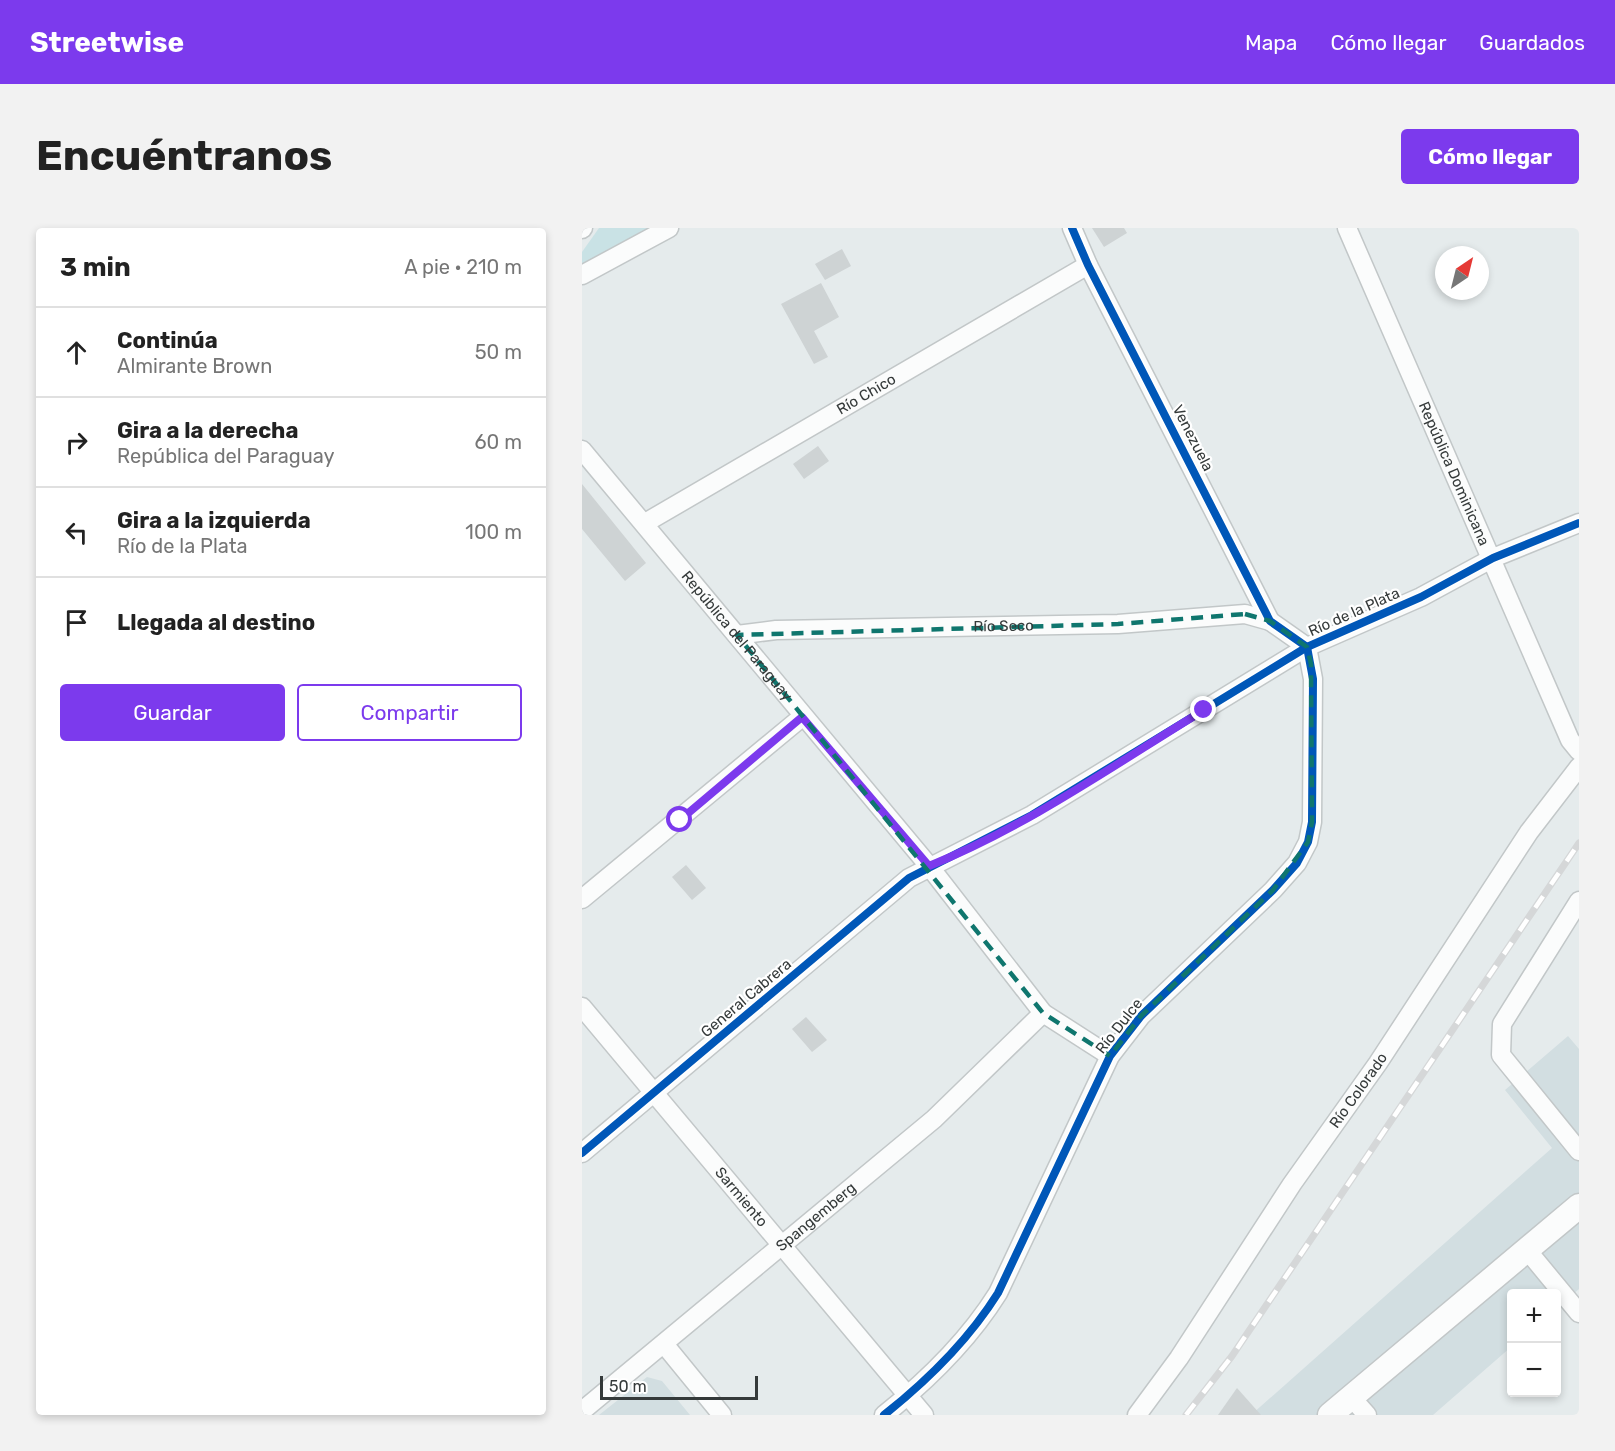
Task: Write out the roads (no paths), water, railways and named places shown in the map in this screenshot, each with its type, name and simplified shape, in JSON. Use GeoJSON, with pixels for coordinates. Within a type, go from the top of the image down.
{"type":"FeatureCollection","features":[{"type":"Feature","properties":{"kind":"street"},"geometry":{"type":"LineString","coordinates":[[582,275],[669,228]]}},
{"type":"Feature","properties":{"kind":"street","name":"Venezuela"},"geometry":{"type":"LineString","coordinates":[[1072,228],[1088,266],[1270,621],[1306,647]]}},
{"type":"Feature","properties":{"kind":"street","name":"República Dominicana"},"geometry":{"type":"LineString","coordinates":[[1347,228],[1493,558],[1530,654],[1570,740],[1579,751]]}},
{"type":"Feature","properties":{"kind":"street","name":"Río Chico"},"geometry":{"type":"LineString","coordinates":[[645,523],[1088,266]]}},
{"type":"Feature","properties":{"kind":"street","name":"República del Paraguay"},"geometry":{"type":"LineString","coordinates":[[582,450],[645,523],[802,717],[929,866],[1043,1013],[1110,1056]]}},
{"type":"Feature","properties":{"kind":"street","name":"Río de la Plata"},"geometry":{"type":"LineString","coordinates":[[929,866],[956,855],[1032,815],[1306,647],[1421,597],[1493,558],[1579,523]]}},
{"type":"Feature","properties":{"kind":"street","name":"Río Seco"},"geometry":{"type":"LineString","coordinates":[[737,635],[776,630],[1118,624],[1245,614],[1270,621]]}},
{"type":"Feature","properties":{"kind":"street","name":"Río Dulce"},"geometry":{"type":"LineString","coordinates":[[884,1415],[909,1395],[978,1326],[998,1293],[1110,1056],[1141,1016],[1273,890],[1297,863],[1308,842],[1312,822],[1313,679],[1306,647]]}},
{"type":"Feature","properties":{"kind":"street"},"geometry":{"type":"LineString","coordinates":[[582,899],[802,717]]}},
{"type":"Feature","properties":{"kind":"street","name":"Río Colorado"},"geometry":{"type":"LineString","coordinates":[[1137,1415],[1179,1358],[1292,1184],[1378,1063],[1529,832],[1579,767]]}},
{"type":"Feature","properties":{"kind":"street","name":"General Cabrera"},"geometry":{"type":"LineString","coordinates":[[582,1153],[909,878],[929,866]]}},
{"type":"Feature","properties":{"kind":"street"},"geometry":{"type":"LineString","coordinates":[[1579,901],[1502,1024],[1500,1037],[1501,1055],[1579,1151]]}},
{"type":"Feature","properties":{"kind":"street","name":"Sarmiento"},"geometry":{"type":"LineString","coordinates":[[582,1007],[924,1415]]}},
{"type":"Feature","properties":{"kind":"street","name":"Spangemberg"},"geometry":{"type":"LineString","coordinates":[[582,1411],[933,1119],[1043,1013]]}},
{"type":"Feature","properties":{"kind":"street"},"geometry":{"type":"LineString","coordinates":[[1330,1415],[1359,1406],[1527,1250],[1579,1206]]}},
{"type":"Feature","properties":{"kind":"street"},"geometry":{"type":"LineString","coordinates":[[1527,1250],[1579,1313]]}},
{"type":"Feature","properties":{"kind":"street"},"geometry":{"type":"LineString","coordinates":[[664,1344],[722,1415]]}},
{"type":"Feature","properties":{"kind":"railway"},"geometry":{"type":"LineString","coordinates":[[1186,1415],[1232,1356],[1579,843]]}}]}
